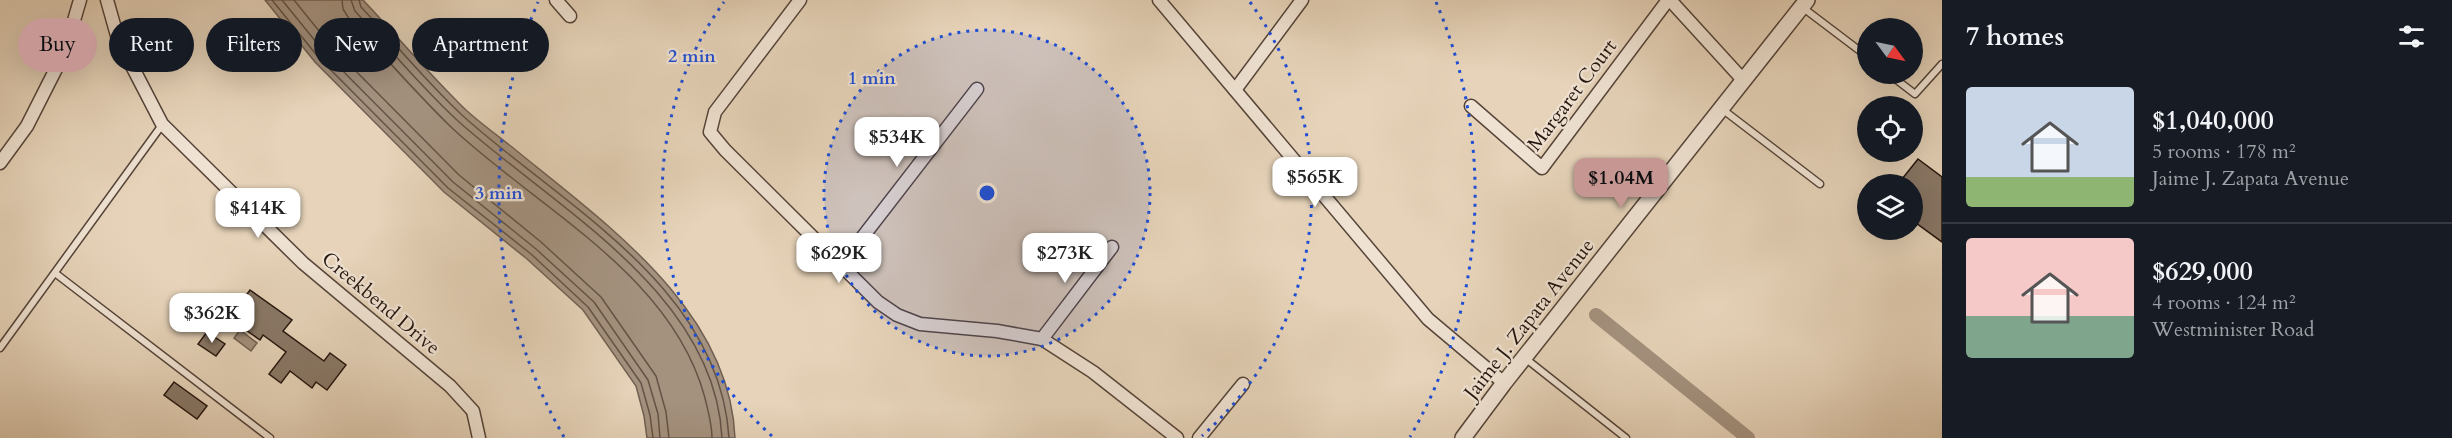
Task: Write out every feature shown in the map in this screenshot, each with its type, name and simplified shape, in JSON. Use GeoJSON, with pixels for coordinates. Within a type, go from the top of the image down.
{"type":"FeatureCollection","features":[{"type":"Feature","properties":{"kind":"street"},"geometry":{"type":"LineString","coordinates":[[0,163],[27,126],[65,51],[80,0]]}},
{"type":"Feature","properties":{"kind":"street","name":"Creekbend Drive"},"geometry":{"type":"LineString","coordinates":[[107,0],[118,39],[162,124],[303,263],[450,386],[473,411],[479,438]]}},
{"type":"Feature","properties":{"kind":"street"},"geometry":{"type":"LineString","coordinates":[[556,0],[570,16]]}},
{"type":"Feature","properties":{"kind":"street"},"geometry":{"type":"LineString","coordinates":[[800,0],[715,112],[710,132],[725,150],[878,302],[897,315],[920,324],[998,331],[1042,339],[1093,372],[1177,438]]}},
{"type":"Feature","properties":{"kind":"street"},"geometry":{"type":"LineString","coordinates":[[1159,0],[1428,319],[1504,383]]}},
{"type":"Feature","properties":{"kind":"street"},"geometry":{"type":"LineString","coordinates":[[1235,90],[1302,0]]}},
{"type":"Feature","properties":{"kind":"street"},"geometry":{"type":"LineString","coordinates":[[1669,0],[1744,81]]}},
{"type":"Feature","properties":{"kind":"street","name":"Margaret Court"},"geometry":{"type":"LineString","coordinates":[[1471,106],[1542,168],[1669,0]]}},
{"type":"Feature","properties":{"kind":"street","name":"Jaime J. Zapata Avenue"},"geometry":{"type":"LineString","coordinates":[[1463,438],[1804,3]]}},
{"type":"Feature","properties":{"kind":"street"},"geometry":{"type":"LineString","coordinates":[[841,265],[977,89]]}},
{"type":"Feature","properties":{"kind":"street"},"geometry":{"type":"LineString","coordinates":[[1042,339],[1112,247]]}},
{"type":"Feature","properties":{"kind":"street"},"geometry":{"type":"LineString","coordinates":[[1199,438],[1243,384]]}},
{"type":"Feature","properties":{"kind":"lane"},"geometry":{"type":"LineString","coordinates":[[1804,3],[1857,48]]}},
{"type":"Feature","properties":{"kind":"lane"},"geometry":{"type":"LineString","coordinates":[[1902,84],[1915,94],[1942,64]]}},
{"type":"Feature","properties":{"kind":"lane"},"geometry":{"type":"LineString","coordinates":[[1721,109],[1820,184]]}},
{"type":"Feature","properties":{"kind":"lane"},"geometry":{"type":"LineString","coordinates":[[0,348],[162,124]]}},
{"type":"Feature","properties":{"kind":"lane"},"geometry":{"type":"LineString","coordinates":[[55,273],[270,438]]}},
{"type":"Feature","properties":{"kind":"lane"},"geometry":{"type":"LineString","coordinates":[[1524,358],[1626,438]]}},
{"type":"Feature","properties":{"kind":"water"},"geometry":{"type":"Polygon","coordinates":[[[265,0],[363,0],[380,18],[314,18],[314,61],[302,46],[302,18],[280,18],[265,0]]]}},
{"type":"Feature","properties":{"kind":"water"},"geometry":{"type":"Polygon","coordinates":[[[400,40],[412,53],[412,72],[430,72],[466,110],[585,206],[656,272],[686,309],[711,348],[728,391],[735,438],[647,438],[636,386],[583,310],[527,259],[444,192],[325,72],[400,72],[400,40]]]}},
{"type":"Feature","properties":{"kind":"water"},"geometry":{"type":"Polygon","coordinates":[[[240,330],[257,343],[251,351],[234,338],[240,330]]]}},
{"type":"Feature","properties":{"kind":"building"},"geometry":{"type":"Polygon","coordinates":[[[1916,162],[1922,162],[1942,177],[1942,242],[1923,228],[1923,174],[1906,174],[1916,162]]]}},
{"type":"Feature","properties":{"kind":"building"},"geometry":{"type":"Polygon","coordinates":[[[250,290],[292,320],[283,331],[324,361],[330,353],[346,365],[327,390],[316,382],[312,388],[290,371],[281,383],[269,374],[286,352],[263,335],[260,340],[243,328],[246,323],[233,313],[250,290]]]}},
{"type":"Feature","properties":{"kind":"building"},"geometry":{"type":"Polygon","coordinates":[[[207,332],[225,344],[216,356],[198,344],[207,332]]]}},
{"type":"Feature","properties":{"kind":"building"},"geometry":{"type":"Polygon","coordinates":[[[174,382],[207,406],[197,419],[164,395],[174,382]]]}},
{"type":"Feature","properties":{"kind":"waterway"},"geometry":{"type":"LineString","coordinates":[[1596,315],[1748,438]]}}]}
